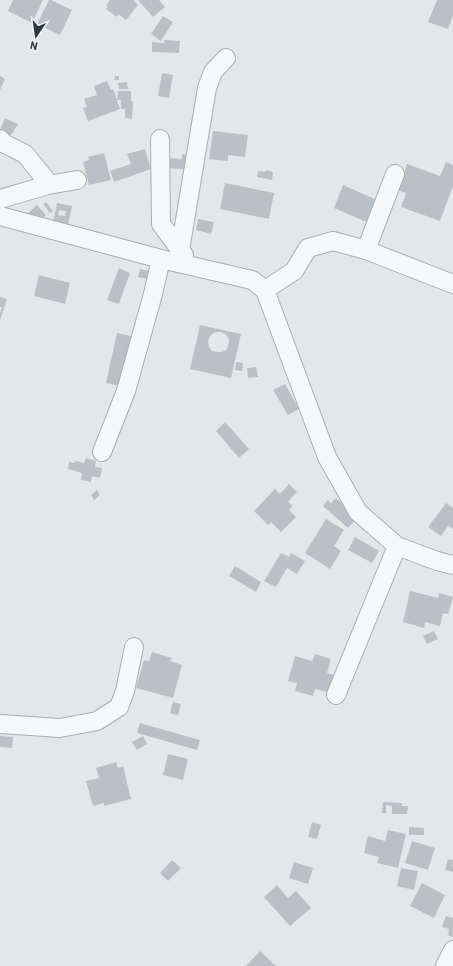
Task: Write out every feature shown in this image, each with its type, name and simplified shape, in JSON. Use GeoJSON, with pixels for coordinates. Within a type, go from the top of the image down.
{"type":"FeatureCollection","features":[{"type":"Feature","properties":{"kind":"street"},"geometry":{"type":"LineString","coordinates":[[180,250],[208,88],[213,72],[226,58]]}},
{"type":"Feature","properties":{"kind":"street"},"geometry":{"type":"LineString","coordinates":[[0,139],[5,144],[24,154],[46,180],[48,185]]}},
{"type":"Feature","properties":{"kind":"street"},"geometry":{"type":"LineString","coordinates":[[160,139],[162,224],[193,267]]}},
{"type":"Feature","properties":{"kind":"street"},"geometry":{"type":"LineString","coordinates":[[366,250],[395,174]]}},
{"type":"Feature","properties":{"kind":"street"},"geometry":{"type":"LineString","coordinates":[[0,200],[48,185],[77,180]]}},
{"type":"Feature","properties":{"kind":"street"},"geometry":{"type":"LineString","coordinates":[[0,216],[161,259],[252,280],[265,290],[327,457],[358,512],[397,546],[437,561],[453,565]]}},
{"type":"Feature","properties":{"kind":"street"},"geometry":{"type":"LineString","coordinates":[[265,290],[294,271],[308,248],[333,242],[366,250],[453,284]]}},
{"type":"Feature","properties":{"kind":"street"},"geometry":{"type":"LineString","coordinates":[[102,452],[126,391],[153,294],[161,259]]}},
{"type":"Feature","properties":{"kind":"street"},"geometry":{"type":"LineString","coordinates":[[336,695],[397,546]]}},
{"type":"Feature","properties":{"kind":"street"},"geometry":{"type":"LineString","coordinates":[[0,724],[60,728],[97,721],[119,707],[125,692],[134,647]]}},
{"type":"Feature","properties":{"kind":"street"},"geometry":{"type":"LineString","coordinates":[[446,966],[453,950]]}},
{"type":"Feature","properties":{"kind":"building"},"geometry":{"type":"Polygon","coordinates":[[[13,0],[43,0],[32,23],[8,11],[13,0]]]}},
{"type":"Feature","properties":{"kind":"building"},"geometry":{"type":"Polygon","coordinates":[[[49,0],[72,10],[60,35],[37,24],[49,0]]]}},
{"type":"Feature","properties":{"kind":"building"},"geometry":{"type":"Polygon","coordinates":[[[110,0],[135,0],[134,1],[138,5],[126,20],[118,14],[117,17],[106,9],[108,6],[106,5],[110,0]]]}},
{"type":"Feature","properties":{"kind":"building"},"geometry":{"type":"Polygon","coordinates":[[[138,0],[159,0],[165,7],[153,17],[138,0]]]}},
{"type":"Feature","properties":{"kind":"building"},"geometry":{"type":"Polygon","coordinates":[[[437,0],[453,0],[453,16],[448,29],[428,22],[437,0]]]}},
{"type":"Feature","properties":{"kind":"building"},"geometry":{"type":"Polygon","coordinates":[[[163,16],[173,22],[161,41],[151,34],[163,16]]]}},
{"type":"Feature","properties":{"kind":"building"},"geometry":{"type":"Polygon","coordinates":[[[164,40],[180,41],[179,53],[152,52],[152,42],[164,43],[164,40]]]}},
{"type":"Feature","properties":{"kind":"building"},"geometry":{"type":"Polygon","coordinates":[[[162,73],[173,75],[169,98],[158,96],[162,73]]]}},
{"type":"Feature","properties":{"kind":"building"},"geometry":{"type":"Polygon","coordinates":[[[0,76],[5,79],[0,90],[0,76]]]}},
{"type":"Feature","properties":{"kind":"building"},"geometry":{"type":"Polygon","coordinates":[[[115,76],[119,76],[119,80],[114,80],[115,76]]]}},
{"type":"Feature","properties":{"kind":"building"},"geometry":{"type":"Polygon","coordinates":[[[107,81],[111,90],[113,89],[120,109],[88,121],[83,108],[87,107],[84,99],[97,95],[94,86],[107,81]]]}},
{"type":"Feature","properties":{"kind":"building"},"geometry":{"type":"Polygon","coordinates":[[[127,82],[128,89],[119,89],[118,83],[127,82]]]}},
{"type":"Feature","properties":{"kind":"building"},"geometry":{"type":"Polygon","coordinates":[[[118,91],[131,91],[131,101],[133,101],[132,119],[125,118],[125,109],[121,109],[121,100],[117,100],[118,91]]]}},
{"type":"Feature","properties":{"kind":"building"},"geometry":{"type":"Polygon","coordinates":[[[5,118],[18,124],[11,135],[0,130],[5,118]]]}},
{"type":"Feature","properties":{"kind":"building"},"geometry":{"type":"Polygon","coordinates":[[[213,131],[248,135],[245,157],[228,155],[228,161],[209,159],[213,131]]]}},
{"type":"Feature","properties":{"kind":"building"},"geometry":{"type":"Polygon","coordinates":[[[145,149],[151,169],[114,182],[110,171],[131,164],[127,154],[145,149]]]}},
{"type":"Feature","properties":{"kind":"building"},"geometry":{"type":"Polygon","coordinates":[[[104,153],[111,180],[89,185],[83,162],[89,160],[88,157],[104,153]]]}},
{"type":"Feature","properties":{"kind":"building"},"geometry":{"type":"Polygon","coordinates":[[[182,154],[193,155],[193,170],[168,168],[169,158],[182,159],[182,154]]]}},
{"type":"Feature","properties":{"kind":"building"},"geometry":{"type":"Polygon","coordinates":[[[446,162],[453,165],[453,186],[440,221],[401,207],[406,193],[398,190],[407,164],[440,176],[446,162]]]}},
{"type":"Feature","properties":{"kind":"building"},"geometry":{"type":"Polygon","coordinates":[[[266,170],[273,172],[272,180],[257,177],[258,171],[265,172],[266,170]]]}},
{"type":"Feature","properties":{"kind":"building"},"geometry":{"type":"Polygon","coordinates":[[[225,183],[274,193],[269,219],[220,209],[225,183]]]}},
{"type":"Feature","properties":{"kind":"building"},"geometry":{"type":"Polygon","coordinates":[[[343,185],[379,201],[369,223],[334,208],[343,185]]]}},
{"type":"Feature","properties":{"kind":"building"},"geometry":{"type":"Polygon","coordinates":[[[46,202],[53,211],[50,213],[43,204],[46,202]]]}},
{"type":"Feature","properties":{"kind":"building"},"geometry":{"type":"Polygon","coordinates":[[[57,203],[72,206],[68,226],[53,223],[57,203]],[[59,210],[58,215],[65,216],[66,211],[59,210]]]}},
{"type":"Feature","properties":{"kind":"building"},"geometry":{"type":"Polygon","coordinates":[[[37,205],[46,215],[36,224],[27,214],[37,205]]]}},
{"type":"Feature","properties":{"kind":"building"},"geometry":{"type":"Polygon","coordinates":[[[198,219],[214,222],[211,234],[196,230],[198,219]]]}},
{"type":"Feature","properties":{"kind":"building"},"geometry":{"type":"Polygon","coordinates":[[[119,268],[130,273],[119,304],[107,300],[119,268]]]}},
{"type":"Feature","properties":{"kind":"building"},"geometry":{"type":"Polygon","coordinates":[[[140,269],[153,272],[151,280],[138,277],[140,269]]]}},
{"type":"Feature","properties":{"kind":"building"},"geometry":{"type":"Polygon","coordinates":[[[39,275],[70,283],[65,304],[34,296],[39,275]]]}},
{"type":"Feature","properties":{"kind":"building"},"geometry":{"type":"Polygon","coordinates":[[[0,297],[7,299],[0,320],[2,307],[0,307],[0,297]]]}},
{"type":"Feature","properties":{"kind":"building"},"geometry":{"type":"Polygon","coordinates":[[[200,325],[241,334],[231,378],[190,369],[200,325]],[[221,332],[212,334],[209,338],[209,347],[212,351],[222,352],[226,350],[228,346],[228,337],[221,332]]]}},
{"type":"Feature","properties":{"kind":"building"},"geometry":{"type":"Polygon","coordinates":[[[117,333],[135,337],[124,387],[106,383],[117,333]]]}},
{"type":"Feature","properties":{"kind":"building"},"geometry":{"type":"Polygon","coordinates":[[[236,362],[243,363],[242,371],[235,370],[236,362]]]}},
{"type":"Feature","properties":{"kind":"building"},"geometry":{"type":"Polygon","coordinates":[[[256,367],[258,377],[248,378],[247,368],[256,367]]]}},
{"type":"Feature","properties":{"kind":"building"},"geometry":{"type":"Polygon","coordinates":[[[285,384],[299,409],[288,415],[273,390],[285,384]]]}},
{"type":"Feature","properties":{"kind":"building"},"geometry":{"type":"Polygon","coordinates":[[[225,422],[249,449],[239,458],[216,431],[225,422]]]}},
{"type":"Feature","properties":{"kind":"building"},"geometry":{"type":"Polygon","coordinates":[[[86,458],[96,461],[95,467],[102,468],[100,478],[92,476],[91,482],[81,480],[82,473],[68,469],[69,462],[75,463],[75,461],[84,463],[86,458]]]}},
{"type":"Feature","properties":{"kind":"building"},"geometry":{"type":"Polygon","coordinates":[[[289,484],[297,492],[288,502],[293,506],[289,510],[296,517],[281,532],[271,522],[268,525],[254,511],[275,489],[280,494],[289,484]]]}},
{"type":"Feature","properties":{"kind":"building"},"geometry":{"type":"Polygon","coordinates":[[[97,490],[100,495],[94,500],[91,495],[97,490]]]}},
{"type":"Feature","properties":{"kind":"building"},"geometry":{"type":"Polygon","coordinates":[[[336,498],[358,517],[348,528],[323,506],[328,500],[331,503],[336,498]]]}},
{"type":"Feature","properties":{"kind":"building"},"geometry":{"type":"Polygon","coordinates":[[[446,503],[453,508],[453,529],[448,526],[441,536],[428,527],[446,503]]]}},
{"type":"Feature","properties":{"kind":"building"},"geometry":{"type":"Polygon","coordinates":[[[326,519],[344,530],[334,546],[341,551],[330,569],[305,553],[326,519]]]}},
{"type":"Feature","properties":{"kind":"building"},"geometry":{"type":"Polygon","coordinates":[[[355,537],[379,551],[372,563],[348,550],[355,537]]]}},
{"type":"Feature","properties":{"kind":"building"},"geometry":{"type":"Polygon","coordinates":[[[281,553],[289,557],[291,553],[305,561],[297,574],[287,568],[276,587],[264,581],[281,553]]]}},
{"type":"Feature","properties":{"kind":"building"},"geometry":{"type":"Polygon","coordinates":[[[235,566],[261,582],[256,592],[229,576],[235,566]]]}},
{"type":"Feature","properties":{"kind":"building"},"geometry":{"type":"Polygon","coordinates":[[[410,591],[438,598],[439,593],[453,597],[448,614],[443,613],[440,626],[425,622],[424,628],[403,622],[410,591]]]}},
{"type":"Feature","properties":{"kind":"building"},"geometry":{"type":"Polygon","coordinates":[[[434,631],[438,639],[427,644],[423,636],[434,631]]]}},
{"type":"Feature","properties":{"kind":"building"},"geometry":{"type":"Polygon","coordinates":[[[152,652],[172,658],[170,661],[182,665],[173,698],[136,688],[144,660],[149,661],[152,652]]]}},
{"type":"Feature","properties":{"kind":"building"},"geometry":{"type":"Polygon","coordinates":[[[315,654],[331,659],[327,673],[336,676],[331,693],[315,689],[313,696],[295,691],[297,683],[288,681],[295,656],[312,661],[315,654]]]}},
{"type":"Feature","properties":{"kind":"building"},"geometry":{"type":"Polygon","coordinates":[[[173,702],[181,704],[178,715],[170,713],[173,702]]]}},
{"type":"Feature","properties":{"kind":"building"},"geometry":{"type":"Polygon","coordinates":[[[140,723],[200,740],[197,750],[137,733],[140,723]]]}},
{"type":"Feature","properties":{"kind":"building"},"geometry":{"type":"Polygon","coordinates":[[[0,736],[13,737],[12,748],[0,747],[0,736]]]}},
{"type":"Feature","properties":{"kind":"building"},"geometry":{"type":"Polygon","coordinates":[[[143,736],[147,744],[137,750],[132,742],[143,736]]]}},
{"type":"Feature","properties":{"kind":"building"},"geometry":{"type":"Polygon","coordinates":[[[168,754],[188,759],[183,780],[163,775],[168,754]]]}},
{"type":"Feature","properties":{"kind":"building"},"geometry":{"type":"Polygon","coordinates":[[[116,762],[118,768],[123,766],[131,799],[104,806],[104,803],[93,806],[86,781],[99,778],[96,768],[116,762]]]}},
{"type":"Feature","properties":{"kind":"building"},"geometry":{"type":"Polygon","coordinates":[[[383,802],[402,803],[402,806],[408,806],[407,814],[392,814],[392,806],[386,805],[386,813],[382,813],[383,802]]]}},
{"type":"Feature","properties":{"kind":"building"},"geometry":{"type":"Polygon","coordinates":[[[312,822],[321,825],[317,839],[308,837],[312,822]]]}},
{"type":"Feature","properties":{"kind":"building"},"geometry":{"type":"Polygon","coordinates":[[[409,827],[424,828],[424,835],[409,835],[409,827]]]}},
{"type":"Feature","properties":{"kind":"building"},"geometry":{"type":"Polygon","coordinates":[[[388,830],[406,834],[398,868],[377,863],[379,857],[364,853],[368,836],[385,841],[388,830]]]}},
{"type":"Feature","properties":{"kind":"building"},"geometry":{"type":"Polygon","coordinates":[[[412,841],[435,848],[428,870],[405,863],[412,841]]]}},
{"type":"Feature","properties":{"kind":"building"},"geometry":{"type":"Polygon","coordinates":[[[448,859],[453,860],[453,872],[445,870],[448,859]]]}},
{"type":"Feature","properties":{"kind":"building"},"geometry":{"type":"Polygon","coordinates":[[[172,860],[181,868],[168,881],[160,873],[172,860]]]}},
{"type":"Feature","properties":{"kind":"building"},"geometry":{"type":"Polygon","coordinates":[[[294,862],[313,868],[308,884],[289,878],[294,862]]]}},
{"type":"Feature","properties":{"kind":"building"},"geometry":{"type":"Polygon","coordinates":[[[401,868],[418,871],[414,890],[397,886],[401,868]]]}},
{"type":"Feature","properties":{"kind":"building"},"geometry":{"type":"Polygon","coordinates":[[[422,883],[445,895],[434,918],[410,906],[422,883]]]}},
{"type":"Feature","properties":{"kind":"building"},"geometry":{"type":"Polygon","coordinates":[[[277,885],[288,898],[296,891],[311,908],[290,926],[264,897],[277,885]]]}},
{"type":"Feature","properties":{"kind":"building"},"geometry":{"type":"Polygon","coordinates":[[[446,916],[453,918],[453,937],[448,935],[449,929],[442,927],[446,916]]]}},
{"type":"Feature","properties":{"kind":"building"},"geometry":{"type":"Polygon","coordinates":[[[260,951],[276,966],[246,966],[260,951]]]}}]}
